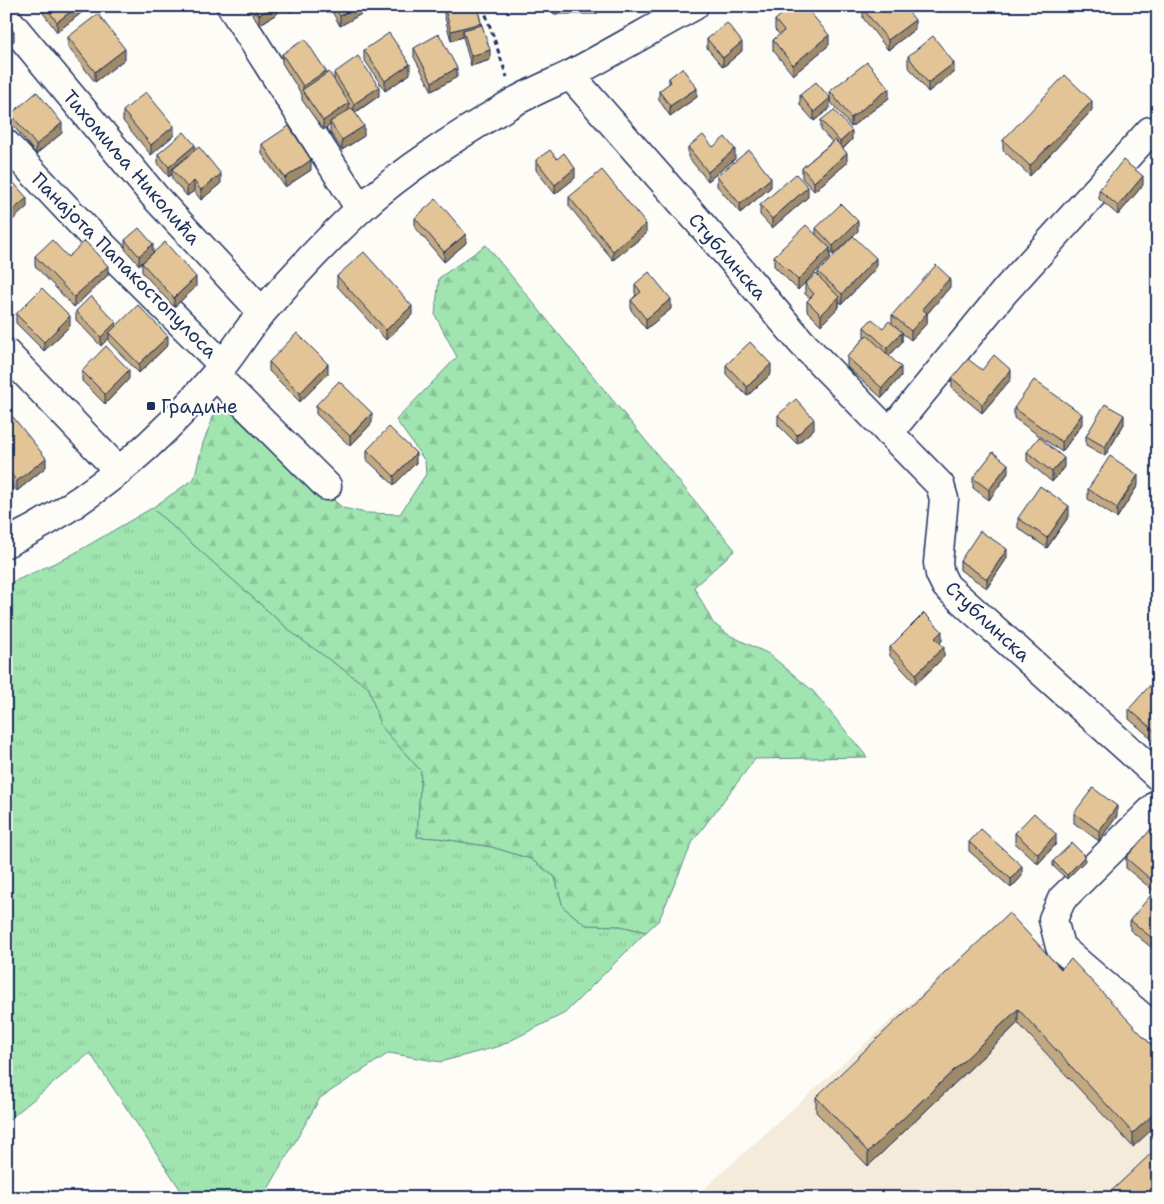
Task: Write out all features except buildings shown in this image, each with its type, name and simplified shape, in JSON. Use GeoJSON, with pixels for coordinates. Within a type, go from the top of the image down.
{"type":"FeatureCollection","features":[{"type":"Feature","properties":{"kind":"street"},"geometry":{"type":"LineString","coordinates":[[231,6],[360,209]]}},
{"type":"Feature","properties":{"kind":"street"},"geometry":{"type":"LineString","coordinates":[[6,543],[30,531],[77,502],[119,471],[169,425],[219,370],[262,312],[308,262],[360,209],[429,155],[515,102],[570,75],[694,6]]}},
{"type":"Feature","properties":{"kind":"street","name":"Тихомиља Николића"},"geometry":{"type":"LineString","coordinates":[[6,18],[156,198],[262,312]]}},
{"type":"Feature","properties":{"kind":"street","name":"Стублинска"},"geometry":{"type":"LineString","coordinates":[[570,75],[802,342],[935,479],[943,490],[938,563],[940,574],[946,586],[1158,776]]}},
{"type":"Feature","properties":{"kind":"street"},"geometry":{"type":"LineString","coordinates":[[890,433],[1005,291],[1150,131]]}},
{"type":"Feature","properties":{"kind":"street","name":"Панајота Папакостопулоса"},"geometry":{"type":"LineString","coordinates":[[6,144],[326,486]]}},
{"type":"Feature","properties":{"kind":"street"},"geometry":{"type":"LineString","coordinates":[[6,353],[119,471]]}},
{"type":"Feature","properties":{"kind":"street"},"geometry":{"type":"LineString","coordinates":[[1158,804],[1062,899],[1053,919],[1060,947],[1158,1031]]}},
{"type":"Feature","properties":{"kind":"path"},"geometry":{"type":"LineString","coordinates":[[484,6],[515,102]]}},
{"type":"Feature","properties":{"kind":"shaded area"},"geometry":{"type":"Polygon","coordinates":[[[1008,915],[1158,1048],[1158,1198],[694,1198],[1008,915]]]}},
{"type":"Feature","properties":{"kind":"green space"},"geometry":{"type":"Polygon","coordinates":[[[486,245],[735,550],[694,587],[713,623],[729,635],[769,654],[813,691],[867,757],[755,759],[693,841],[659,920],[646,932],[621,926],[586,925],[563,907],[555,877],[531,859],[492,847],[438,838],[417,837],[421,771],[380,725],[369,688],[295,635],[152,508],[194,479],[203,443],[219,402],[343,508],[366,513],[400,514],[426,474],[425,461],[396,420],[457,357],[435,315],[439,278],[486,245]]]}},
{"type":"Feature","properties":{"kind":"green space"},"geometry":{"type":"Polygon","coordinates":[[[152,508],[295,635],[369,688],[380,725],[421,771],[417,837],[438,838],[492,847],[531,859],[555,877],[563,907],[586,925],[621,926],[646,932],[565,1013],[500,1046],[440,1062],[389,1053],[320,1098],[263,1198],[186,1198],[90,1053],[6,1122],[6,585],[68,557],[152,508]]]}},
{"type":"Feature","properties":{"kind":"place","name":"Градине"},"geometry":{"type":"Point","coordinates":[151,406]}}]}
